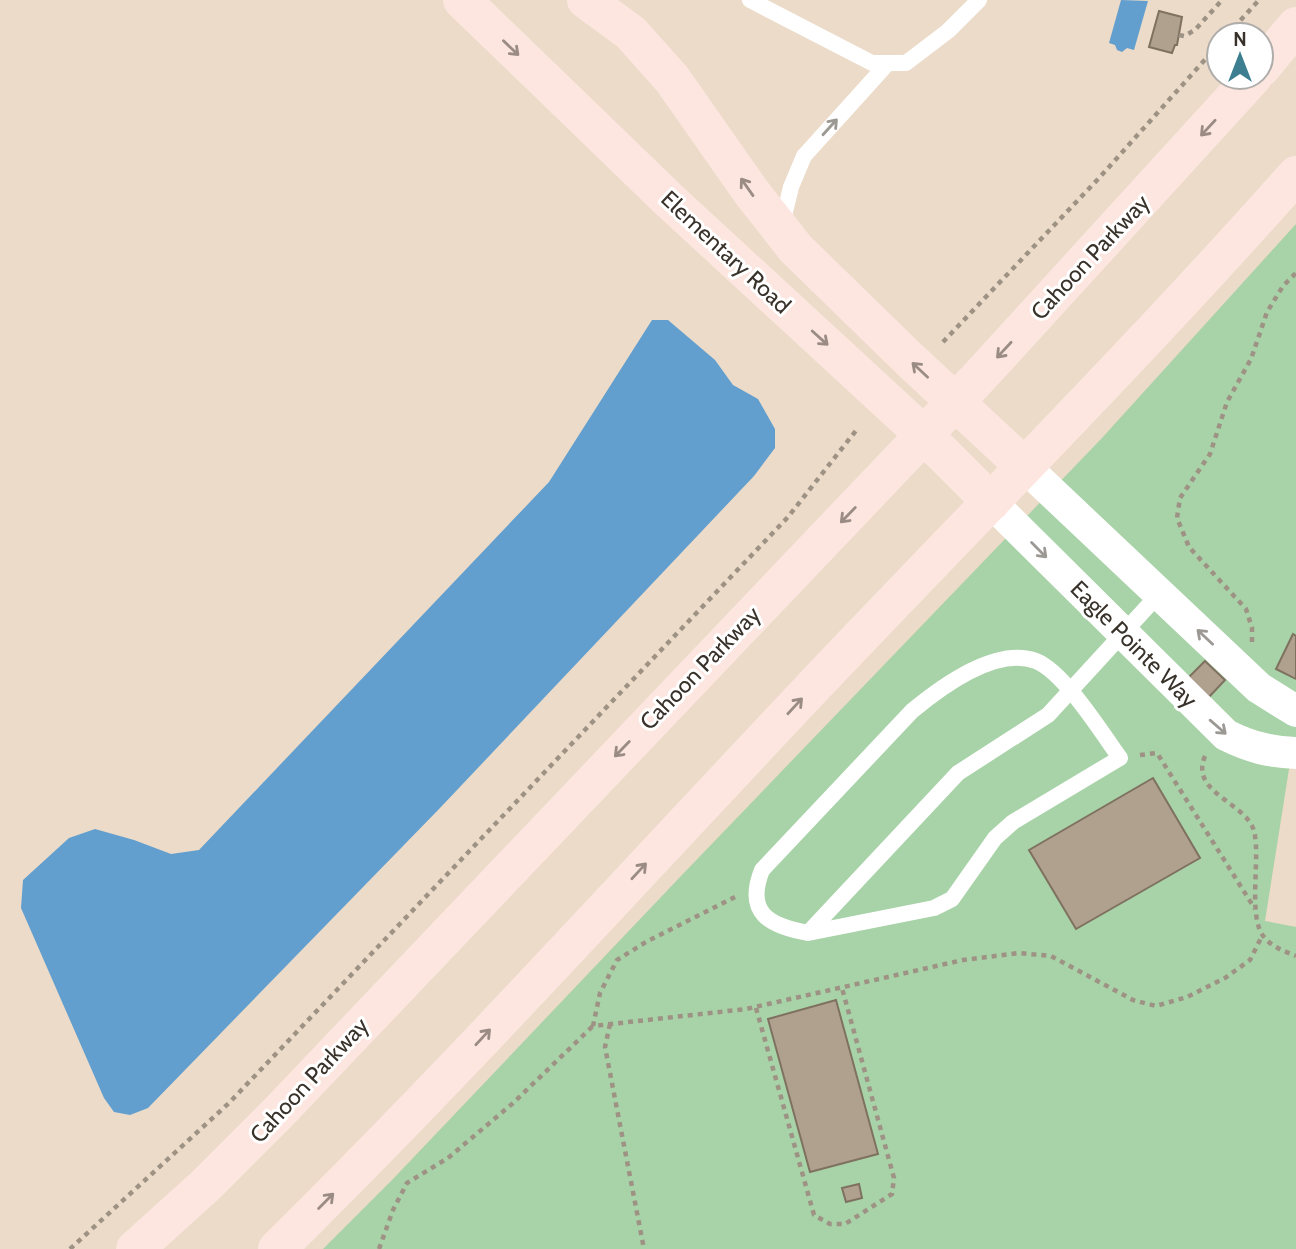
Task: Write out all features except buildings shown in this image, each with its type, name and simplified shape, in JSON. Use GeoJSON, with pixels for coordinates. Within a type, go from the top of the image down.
{"type":"FeatureCollection","features":[{"type":"Feature","properties":{"kind":"street","name":"Elementary Road"},"geometry":{"type":"LineString","coordinates":[[462,0],[669,200],[924,435],[990,502]]}},
{"type":"Feature","properties":{"kind":"street"},"geometry":{"type":"LineString","coordinates":[[586,0],[631,33],[672,79],[780,230],[832,286],[1259,688],[1296,711]]}},
{"type":"Feature","properties":{"kind":"street"},"geometry":{"type":"LineString","coordinates":[[1275,51],[1296,26]]}},
{"type":"Feature","properties":{"kind":"street","name":"Cahoon Parkway"},"geometry":{"type":"LineString","coordinates":[[135,1249],[242,1150],[924,435],[1240,91]]}},
{"type":"Feature","properties":{"kind":"street"},"geometry":{"type":"LineString","coordinates":[[278,1249],[367,1161],[1208,274],[1296,175]]}},
{"type":"Feature","properties":{"kind":"street","name":"Eagle Pointe Way"},"geometry":{"type":"LineString","coordinates":[[990,502],[1226,735],[1270,752],[1296,753]]}},
{"type":"Feature","properties":{"kind":"lane"},"geometry":{"type":"LineString","coordinates":[[750,0],[872,63],[906,63],[948,31],[979,0]]}},
{"type":"Feature","properties":{"kind":"lane"},"geometry":{"type":"LineString","coordinates":[[780,230],[791,187],[804,156],[888,63]]}},
{"type":"Feature","properties":{"kind":"lane"},"geometry":{"type":"LineString","coordinates":[[808,933],[958,773],[1048,715],[1159,594]]}},
{"type":"Feature","properties":{"kind":"lane"},"geometry":{"type":"LineString","coordinates":[[1001,659],[1038,662],[1071,690],[1119,758],[1013,822],[995,838],[952,899],[934,908],[808,933],[783,929],[766,919],[757,902],[755,887],[762,870],[912,711],[938,690],[1001,659]]}},
{"type":"Feature","properties":{"kind":"path"},"geometry":{"type":"LineString","coordinates":[[1179,35],[1184,36],[1195,30],[1222,0]]}},
{"type":"Feature","properties":{"kind":"path"},"geometry":{"type":"LineString","coordinates":[[1240,21],[1259,0]]}},
{"type":"Feature","properties":{"kind":"path"},"geometry":{"type":"LineString","coordinates":[[943,342],[1100,177],[1205,60]]}},
{"type":"Feature","properties":{"kind":"path"},"geometry":{"type":"LineString","coordinates":[[1247,676],[1252,628],[1246,609],[1189,547],[1177,518],[1180,498],[1210,454],[1227,402],[1251,359],[1267,312],[1283,286],[1296,273]]}},
{"type":"Feature","properties":{"kind":"path"},"geometry":{"type":"LineString","coordinates":[[70,1249],[238,1094],[788,517],[858,428]]}},
{"type":"Feature","properties":{"kind":"path"},"geometry":{"type":"LineString","coordinates":[[1217,726],[1202,763],[1202,773],[1213,792],[1244,815],[1254,829],[1256,910],[1262,936],[1277,948],[1296,956]]}},
{"type":"Feature","properties":{"kind":"path"},"geometry":{"type":"LineString","coordinates":[[1119,758],[1157,753],[1256,910]]}},
{"type":"Feature","properties":{"kind":"path"},"geometry":{"type":"LineString","coordinates":[[379,1249],[393,1210],[407,1183],[448,1158],[480,1132],[593,1026],[600,993],[617,960],[646,942],[755,887]]}},
{"type":"Feature","properties":{"kind":"path"},"geometry":{"type":"LineString","coordinates":[[593,1026],[756,1007],[963,960],[1019,953],[1051,956],[1133,1000],[1156,1006],[1187,997],[1225,978],[1250,960],[1262,936]]}},
{"type":"Feature","properties":{"kind":"path"},"geometry":{"type":"LineString","coordinates":[[756,1007],[814,1215],[830,1224],[845,1224],[892,1195],[894,1178],[842,988]]}},
{"type":"Feature","properties":{"kind":"path"},"geometry":{"type":"LineString","coordinates":[[610,1024],[605,1047],[644,1249]]}},
{"type":"Feature","properties":{"kind":"green space"},"geometry":{"type":"Polygon","coordinates":[[[1296,224],[1296,757],[1289,769],[1265,921],[1296,927],[1296,1249],[323,1249],[1102,438],[1296,224]]]}},
{"type":"Feature","properties":{"kind":"water"},"geometry":{"type":"Polygon","coordinates":[[[1121,0],[1148,1],[1134,50],[1127,48],[1122,52],[1109,43],[1121,0]]]}},
{"type":"Feature","properties":{"kind":"water"},"geometry":{"type":"Polygon","coordinates":[[[652,320],[668,320],[715,360],[733,385],[758,399],[775,429],[775,448],[754,476],[440,808],[148,1108],[130,1115],[114,1112],[104,1098],[21,908],[23,880],[69,838],[95,829],[171,854],[199,850],[549,482],[652,320]]]}}]}
